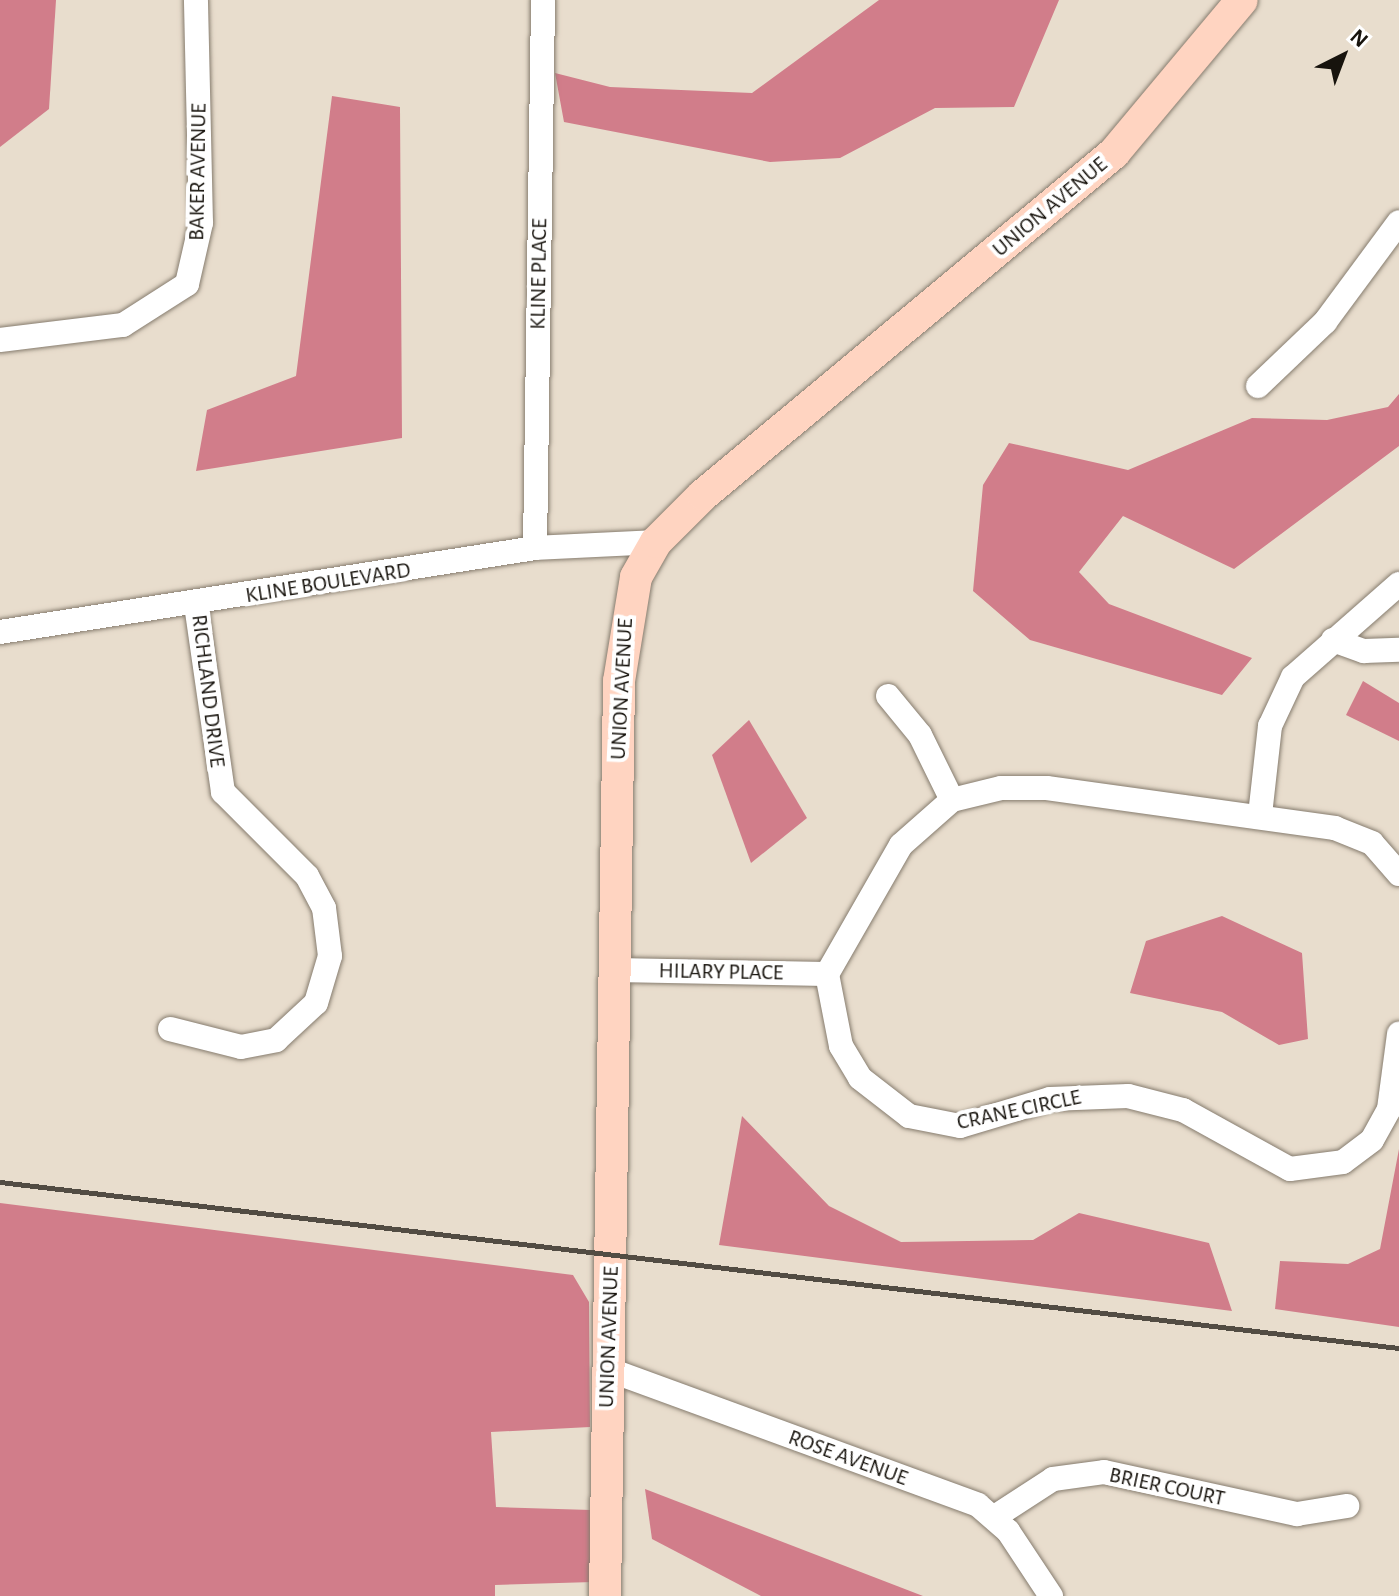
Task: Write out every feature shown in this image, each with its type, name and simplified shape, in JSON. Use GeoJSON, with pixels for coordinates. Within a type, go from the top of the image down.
{"type":"FeatureCollection","features":[{"type":"Feature","properties":{"kind":"main road","name":"UNION AVENUE"},"geometry":{"type":"LineString","coordinates":[[605,1596],[621,646],[636,577],[656,542],[1114,153],[1242,0]]}},
{"type":"Feature","properties":{"kind":"street","name":"BAKER AVENUE"},"geometry":{"type":"LineString","coordinates":[[0,340],[93,330],[161,307],[187,284],[201,223],[196,0]]}},
{"type":"Feature","properties":{"kind":"street","name":"KLINE PLACE"},"geometry":{"type":"LineString","coordinates":[[535,548],[543,0]]}},
{"type":"Feature","properties":{"kind":"street"},"geometry":{"type":"LineString","coordinates":[[1258,386],[1325,322],[1399,222]]}},
{"type":"Feature","properties":{"kind":"street","name":"KLINE BOULEVARD"},"geometry":{"type":"LineString","coordinates":[[0,632],[196,604],[535,548],[656,542]]}},
{"type":"Feature","properties":{"kind":"street"},"geometry":{"type":"LineString","coordinates":[[1260,815],[1276,705],[1333,640],[1399,584]]}},
{"type":"Feature","properties":{"kind":"street","name":"RICHLAND DRIVE"},"geometry":{"type":"LineString","coordinates":[[170,1029],[235,1046],[276,1040],[316,1003],[330,956],[324,908],[307,876],[223,792],[196,604]]}},
{"type":"Feature","properties":{"kind":"street"},"geometry":{"type":"LineString","coordinates":[[1333,640],[1364,651],[1399,650]]}},
{"type":"Feature","properties":{"kind":"street"},"geometry":{"type":"LineString","coordinates":[[888,696],[920,735],[952,800]]}},
{"type":"Feature","properties":{"kind":"street"},"geometry":{"type":"LineString","coordinates":[[827,974],[901,845],[952,800],[1047,788],[1260,815],[1354,833],[1399,874]]}},
{"type":"Feature","properties":{"kind":"street","name":"HILARY PLACE"},"geometry":{"type":"LineString","coordinates":[[614,970],[827,974]]}},
{"type":"Feature","properties":{"kind":"street","name":"CRANE CIRCLE"},"geometry":{"type":"LineString","coordinates":[[827,974],[841,1046],[860,1078],[896,1108],[938,1124],[982,1122],[1075,1095],[1128,1096],[1183,1110],[1273,1164],[1308,1170],[1359,1152],[1382,1125],[1395,1098],[1399,1034]]}},
{"type":"Feature","properties":{"kind":"street","name":"ROSE AVENUE"},"geometry":{"type":"LineString","coordinates":[[607,1369],[996,1516]]}},
{"type":"Feature","properties":{"kind":"street","name":"BRIER COURT"},"geometry":{"type":"LineString","coordinates":[[996,1516],[1053,1479],[1104,1472],[1297,1514],[1347,1506]]}},
{"type":"Feature","properties":{"kind":"street"},"geometry":{"type":"LineString","coordinates":[[996,1516],[1051,1596]]}},
{"type":"Feature","properties":{"kind":"shaded area"},"geometry":{"type":"Polygon","coordinates":[[[0,0],[56,0],[49,109],[0,147],[0,0]]]}},
{"type":"Feature","properties":{"kind":"shaded area"},"geometry":{"type":"Polygon","coordinates":[[[879,0],[1059,0],[1014,107],[935,108],[840,158],[770,162],[564,122],[555,73],[610,87],[752,93],[879,0]]]}},
{"type":"Feature","properties":{"kind":"shaded area"},"geometry":{"type":"Polygon","coordinates":[[[332,96],[400,107],[402,438],[196,471],[207,410],[296,376],[332,96]]]}},
{"type":"Feature","properties":{"kind":"shaded area"},"geometry":{"type":"Polygon","coordinates":[[[1399,394],[1399,446],[1234,569],[1123,516],[1079,572],[1109,604],[1252,658],[1222,695],[1030,640],[973,591],[983,485],[1009,443],[1128,470],[1252,418],[1327,420],[1388,407],[1399,394]]]}},
{"type":"Feature","properties":{"kind":"shaded area"},"geometry":{"type":"Polygon","coordinates":[[[1363,681],[1399,703],[1399,741],[1346,715],[1363,681]]]}},
{"type":"Feature","properties":{"kind":"shaded area"},"geometry":{"type":"Polygon","coordinates":[[[749,720],[807,818],[751,863],[712,755],[749,720]]]}},
{"type":"Feature","properties":{"kind":"shaded area"},"geometry":{"type":"Polygon","coordinates":[[[1222,916],[1302,953],[1308,1039],[1279,1045],[1222,1012],[1130,993],[1146,941],[1222,916]]]}},
{"type":"Feature","properties":{"kind":"shaded area"},"geometry":{"type":"Polygon","coordinates":[[[742,1116],[829,1206],[901,1242],[1033,1240],[1079,1213],[1209,1243],[1232,1311],[719,1245],[742,1116]]]}},
{"type":"Feature","properties":{"kind":"shaded area"},"geometry":{"type":"Polygon","coordinates":[[[1399,1149],[1399,1327],[1275,1309],[1280,1261],[1348,1264],[1380,1249],[1399,1149]]]}},
{"type":"Feature","properties":{"kind":"shaded area"},"geometry":{"type":"Polygon","coordinates":[[[0,1203],[573,1275],[589,1302],[590,1427],[491,1432],[496,1507],[591,1510],[593,1582],[495,1585],[495,1596],[0,1596],[0,1203]]]}},
{"type":"Feature","properties":{"kind":"shaded area"},"geometry":{"type":"Polygon","coordinates":[[[645,1489],[923,1596],[761,1596],[652,1539],[645,1489]]]}},
{"type":"Feature","properties":{"kind":"railway"},"geometry":{"type":"LineString","coordinates":[[0,1182],[1399,1348]]}}]}
